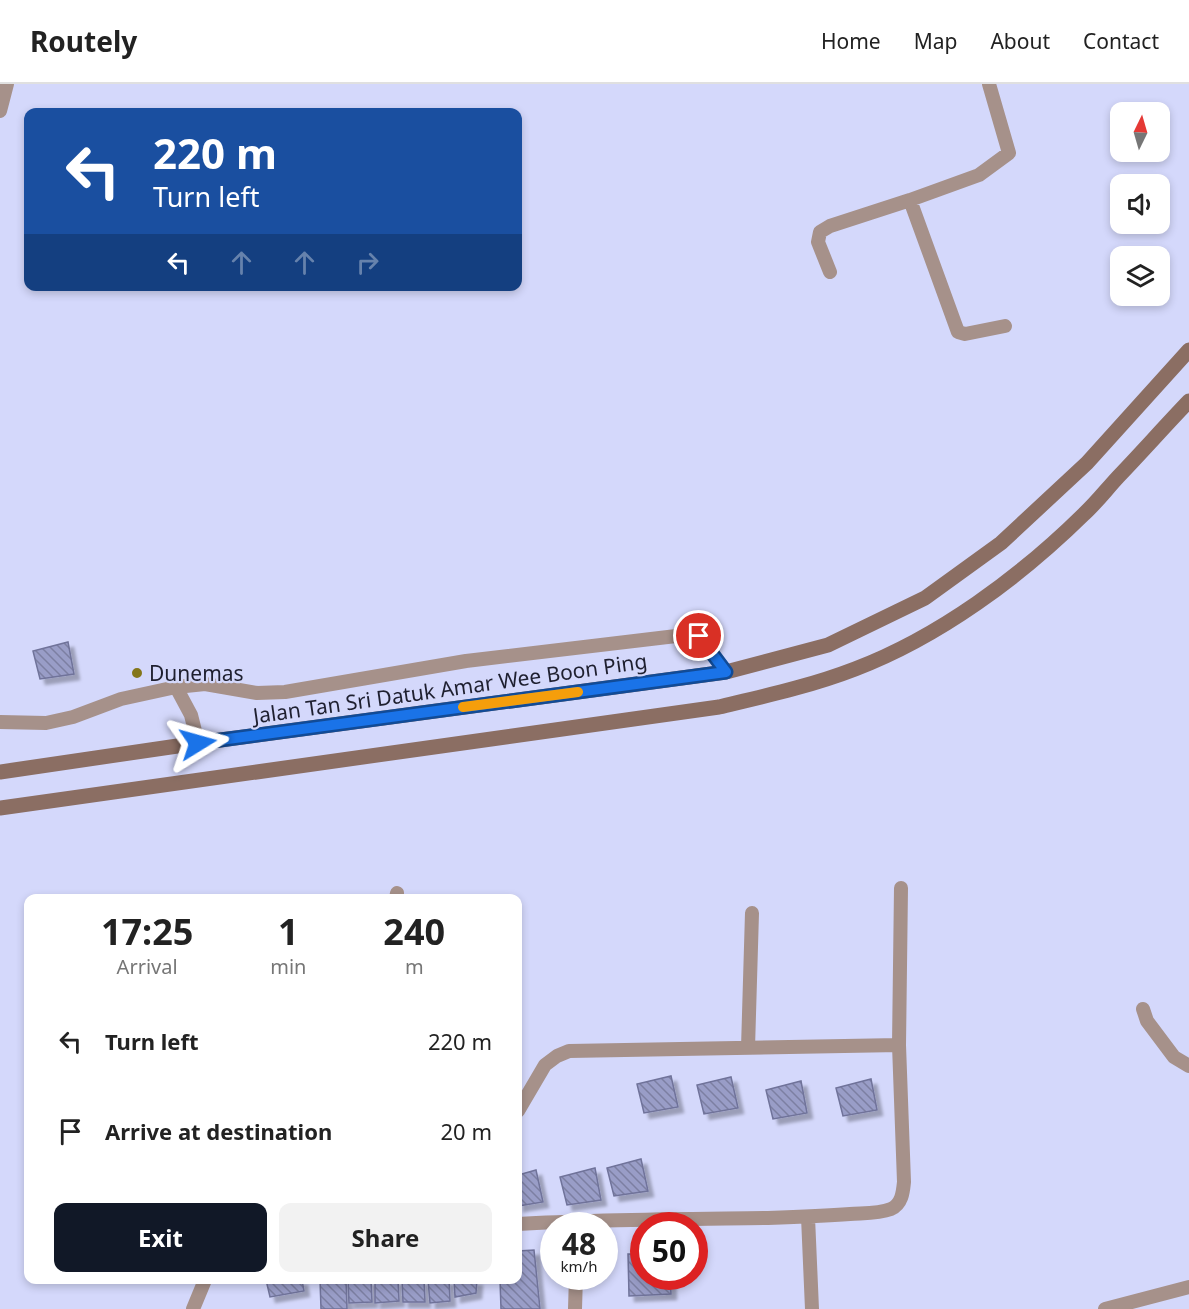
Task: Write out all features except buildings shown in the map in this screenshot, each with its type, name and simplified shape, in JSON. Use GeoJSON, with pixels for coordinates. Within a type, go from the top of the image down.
{"type":"FeatureCollection","features":[{"type":"Feature","properties":{"kind":"main road","name":"Jalan Tan Sri Datuk Amar Wee Boon Ping"},"geometry":{"type":"LineString","coordinates":[[0,772],[726,672],[828,645],[926,598],[1001,543],[1087,463],[1189,350]]}},
{"type":"Feature","properties":{"kind":"main road"},"geometry":{"type":"LineString","coordinates":[[0,808],[719,707],[800,688],[856,669],[951,621],[999,587],[1084,514],[1189,401]]}},
{"type":"Feature","properties":{"kind":"street"},"geometry":{"type":"LineString","coordinates":[[0,111],[7,84]]}},
{"type":"Feature","properties":{"kind":"street"},"geometry":{"type":"LineString","coordinates":[[830,272],[818,242],[820,232],[830,226],[979,175],[1009,153],[989,84]]}},
{"type":"Feature","properties":{"kind":"street"},"geometry":{"type":"LineString","coordinates":[[909,200],[958,332],[965,334],[1005,326]]}},
{"type":"Feature","properties":{"kind":"street"},"geometry":{"type":"LineString","coordinates":[[0,722],[46,723],[73,717],[121,699],[176,687],[205,684],[257,693],[285,692],[466,661],[693,634],[699,636],[726,672]]}},
{"type":"Feature","properties":{"kind":"street"},"geometry":{"type":"LineString","coordinates":[[176,687],[191,715],[198,743]]}},
{"type":"Feature","properties":{"kind":"street"},"geometry":{"type":"LineString","coordinates":[[618,1222],[808,1217],[872,1213],[896,1206],[903,1191],[904,1182],[899,1045],[901,888]]}},
{"type":"Feature","properties":{"kind":"street"},"geometry":{"type":"LineString","coordinates":[[748,1048],[752,913]]}},
{"type":"Feature","properties":{"kind":"street"},"geometry":{"type":"LineString","coordinates":[[1143,1009],[1147,1021],[1174,1057],[1189,1066]]}},
{"type":"Feature","properties":{"kind":"street"},"geometry":{"type":"LineString","coordinates":[[522,1104],[545,1065],[569,1051],[899,1045]]}},
{"type":"Feature","properties":{"kind":"street"},"geometry":{"type":"LineString","coordinates":[[808,1217],[812,1309]]}},
{"type":"Feature","properties":{"kind":"street"},"geometry":{"type":"LineString","coordinates":[[522,1224],[540,1224]]}},
{"type":"Feature","properties":{"kind":"street"},"geometry":{"type":"LineString","coordinates":[[193,1309],[203,1284]]}},
{"type":"Feature","properties":{"kind":"street"},"geometry":{"type":"LineString","coordinates":[[1105,1309],[1189,1287]]}},
{"type":"Feature","properties":{"kind":"street"},"geometry":{"type":"LineString","coordinates":[[574,1309],[575,1290]]}},
{"type":"Feature","properties":{"kind":"slow traffic"},"geometry":{"type":"LineString","coordinates":[[463,707],[578,692]]}},
{"type":"Feature","properties":{"kind":"place","name":"Dunemas"},"geometry":{"type":"Point","coordinates":[137,673]}},
{"type":"Feature","properties":{"kind":"route"},"geometry":{"type":"LineString","coordinates":[[198,743],[726,672],[699,636]]}}]}
